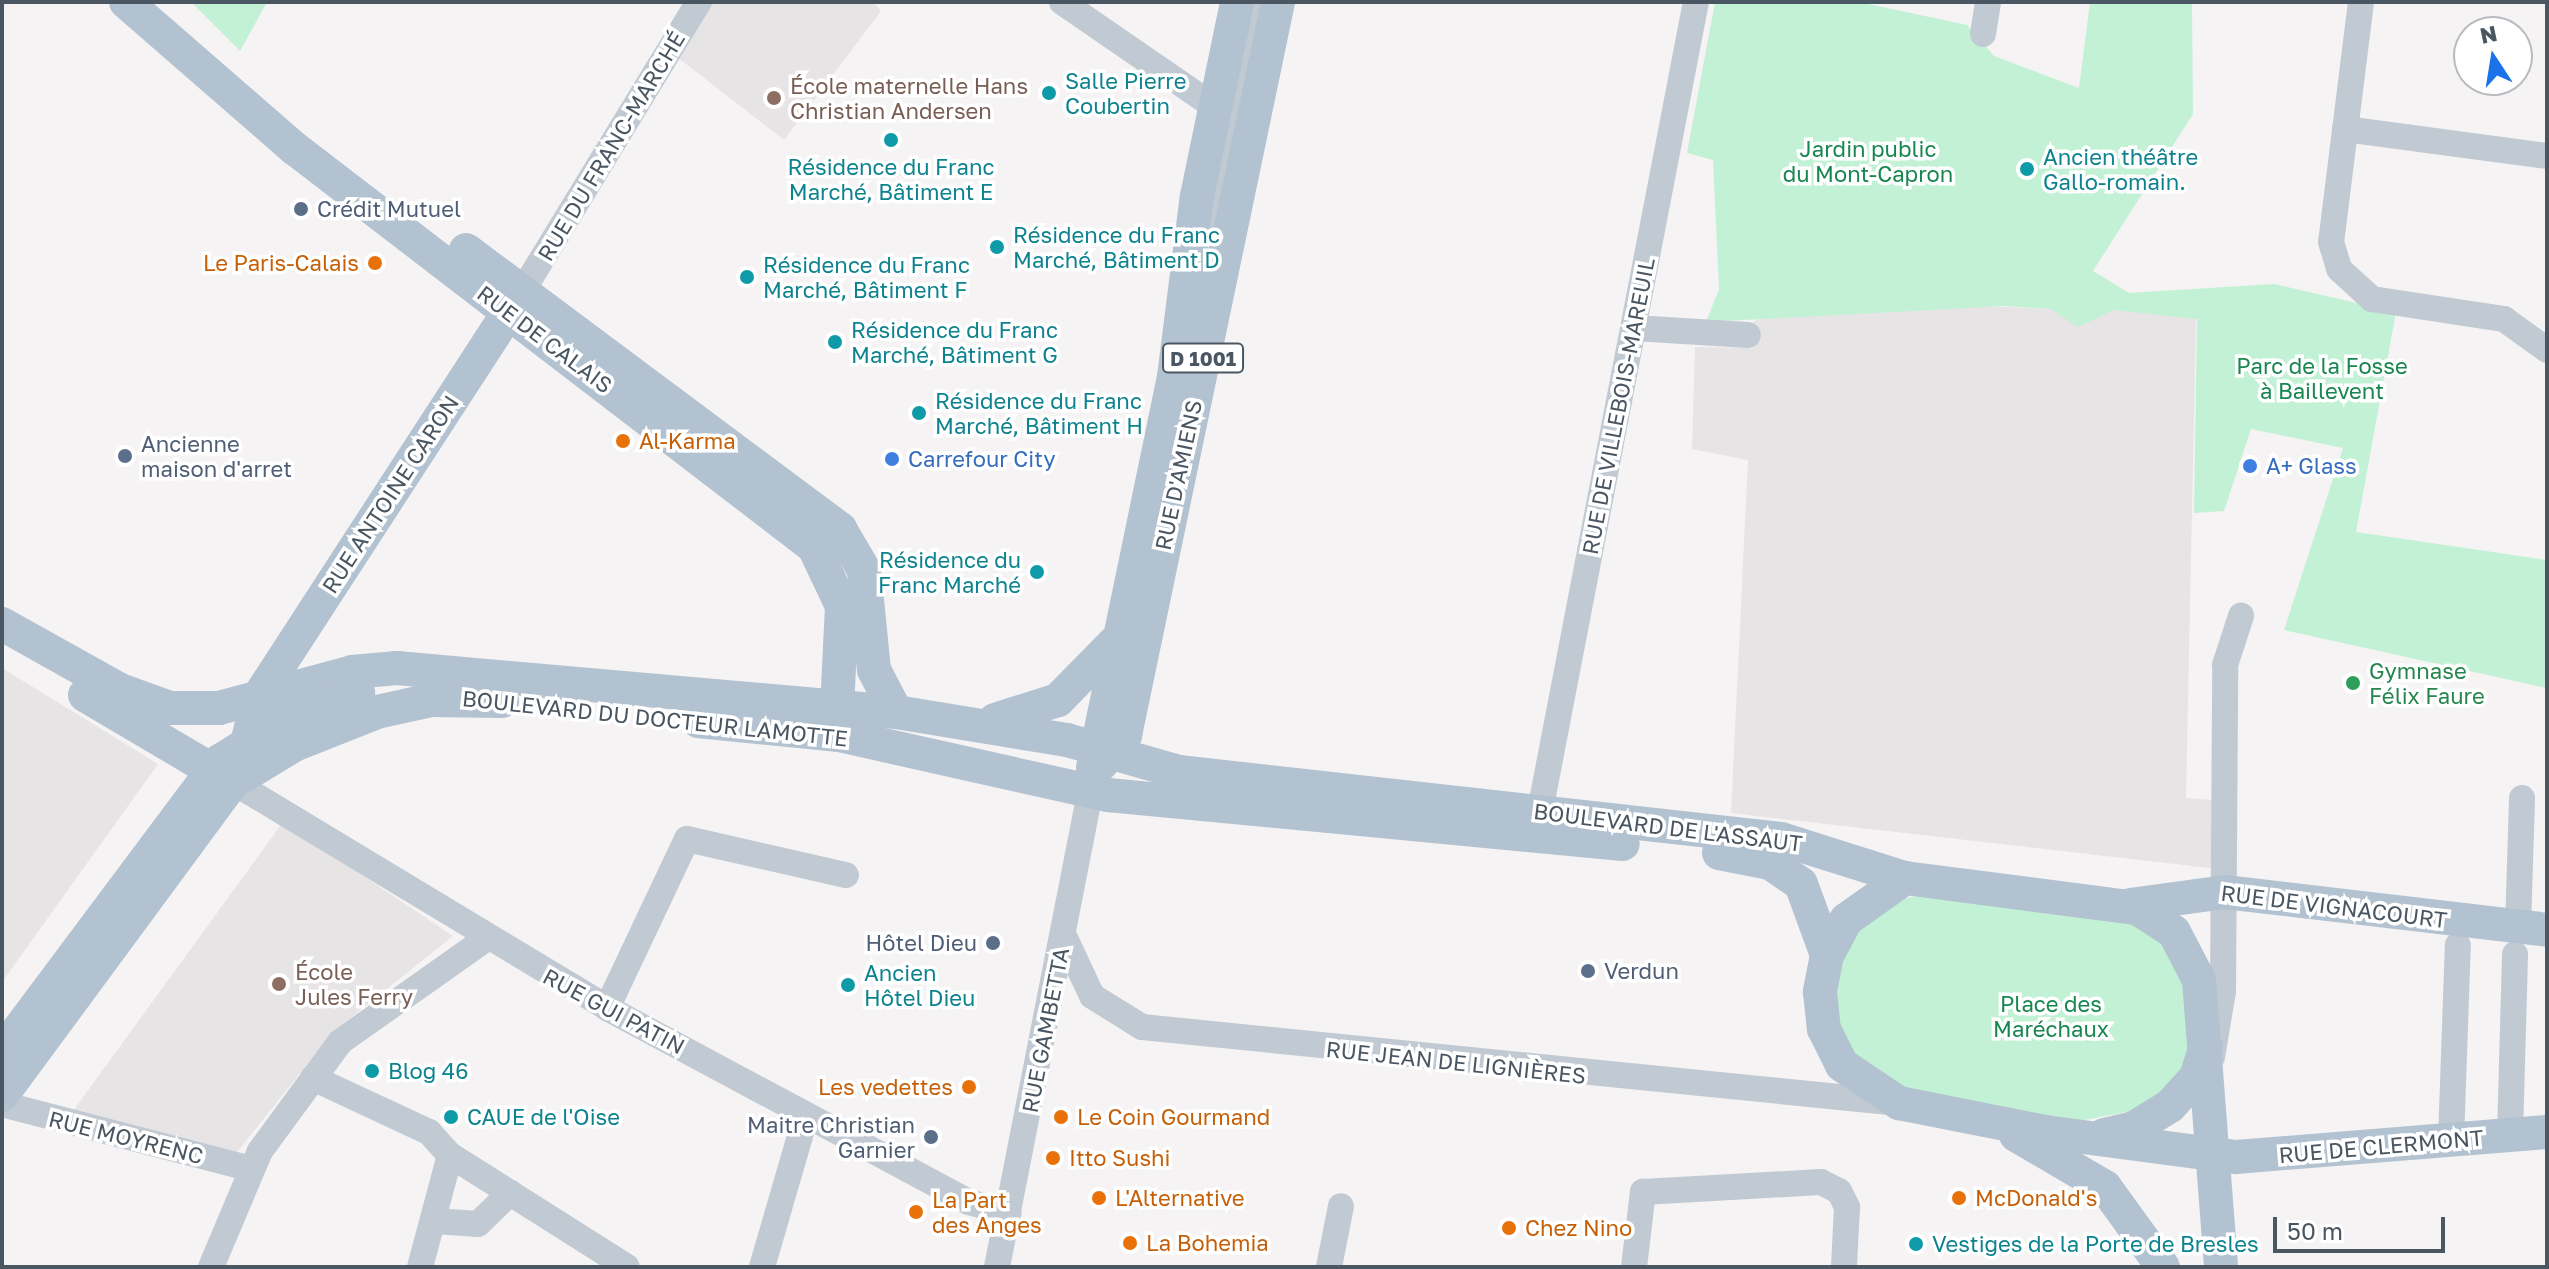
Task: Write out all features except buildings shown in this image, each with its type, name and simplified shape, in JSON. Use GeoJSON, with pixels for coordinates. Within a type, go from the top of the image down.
{"type":"FeatureCollection","features":[{"type":"Feature","properties":{"kind":"main road","name":"RUE DE CALAIS"},"geometry":{"type":"LineString","coordinates":[[126,2],[294,148],[840,529],[864,570],[874,670],[896,712]]}},
{"type":"Feature","properties":{"kind":"main road","name":"RUE DE CALAIS"},"geometry":{"type":"LineString","coordinates":[[157,2],[292,119],[814,547],[842,606],[836,721]]}},
{"type":"Feature","properties":{"kind":"main road","name":"RUE D'AMIENS"},"geometry":{"type":"LineString","coordinates":[[1099,765],[1117,640],[1174,377],[1215,107],[1237,2]]}},
{"type":"Feature","properties":{"kind":"main road","name":"RUE D'AMIENS"},"geometry":{"type":"LineString","coordinates":[[1130,714],[1278,2]]}},
{"type":"Feature","properties":{"kind":"main road","name":"RUE ANTOINE CARON"},"geometry":{"type":"LineString","coordinates":[[222,776],[247,740],[258,698],[516,301]]}},
{"type":"Feature","properties":{"kind":"main road","name":"BOULEVARD DU DOCTEUR LAMOTTE"},"geometry":{"type":"LineString","coordinates":[[2,624],[155,705],[207,710],[385,668],[836,721],[904,747],[1253,779]]}},
{"type":"Feature","properties":{"kind":"main road"},"geometry":{"type":"LineString","coordinates":[[969,722],[1017,717],[1058,700],[1117,640]]}},
{"type":"Feature","properties":{"kind":"main road"},"geometry":{"type":"LineString","coordinates":[[2,646],[222,776]]}},
{"type":"Feature","properties":{"kind":"main road","name":"BOULEVARD DU DOCTEUR LAMOTTE"},"geometry":{"type":"LineString","coordinates":[[247,740],[308,708],[378,688],[521,682]]}},
{"type":"Feature","properties":{"kind":"main road","name":"BOULEVARD DU DOCTEUR LAMOTTE"},"geometry":{"type":"LineString","coordinates":[[222,776],[315,735],[431,700],[836,721],[896,712],[969,722],[1099,765]]}},
{"type":"Feature","properties":{"kind":"main road","name":"D 1001"},"geometry":{"type":"LineString","coordinates":[[1099,765],[1130,714]]}},
{"type":"Feature","properties":{"kind":"main road"},"geometry":{"type":"LineString","coordinates":[[1130,714],[1157,750],[1253,779]]}},
{"type":"Feature","properties":{"kind":"main road","name":"BOULEVARD DE L'ASSAUT"},"geometry":{"type":"LineString","coordinates":[[1099,765],[1756,858],[1801,884],[1827,955]]}},
{"type":"Feature","properties":{"kind":"main road"},"geometry":{"type":"LineString","coordinates":[[2,1052],[222,776]]}},
{"type":"Feature","properties":{"kind":"main road"},"geometry":{"type":"LineString","coordinates":[[2,1095],[222,776]]}},
{"type":"Feature","properties":{"kind":"main road","name":"BOULEVARD DE L'ASSAUT"},"geometry":{"type":"LineString","coordinates":[[1253,779],[1790,841],[1905,878],[2122,904],[2156,917],[2182,942],[2199,980],[2207,1030],[2221,1267]]}},
{"type":"Feature","properties":{"kind":"main road"},"geometry":{"type":"LineString","coordinates":[[1905,878],[1856,908],[1827,955],[1820,1007],[1829,1042],[1851,1074],[1899,1103],[1998,1125],[2094,1179],[2138,1224],[2163,1267]]}},
{"type":"Feature","properties":{"kind":"main road","name":"RUE DE VIGNACOURT"},"geometry":{"type":"LineString","coordinates":[[2122,904],[2225,892],[2526,937]]}},
{"type":"Feature","properties":{"kind":"main road"},"geometry":{"type":"LineString","coordinates":[[2088,1137],[2134,1128],[2170,1106],[2196,1077],[2207,1030]]}},
{"type":"Feature","properties":{"kind":"main road","name":"RUE DE CLERMONT"},"geometry":{"type":"LineString","coordinates":[[1998,1125],[2215,1155],[2547,1132]]}},
{"type":"Feature","properties":{"kind":"street","name":"RUE DU FRANC-MARCHÉ"},"geometry":{"type":"LineString","coordinates":[[516,301],[699,2]]}},
{"type":"Feature","properties":{"kind":"street"},"geometry":{"type":"LineString","coordinates":[[1062,2],[1215,107]]}},
{"type":"Feature","properties":{"kind":"street","name":"RUE D'AMIENS"},"geometry":{"type":"LineString","coordinates":[[1174,377],[1255,2]]}},
{"type":"Feature","properties":{"kind":"street","name":"RUE DE VILLEBOIS-MAREUIL"},"geometry":{"type":"LineString","coordinates":[[1540,811],[1696,2]]}},
{"type":"Feature","properties":{"kind":"street"},"geometry":{"type":"LineString","coordinates":[[1983,34],[1988,2]]}},
{"type":"Feature","properties":{"kind":"street"},"geometry":{"type":"LineString","coordinates":[[2361,2],[2331,242],[2351,287],[2387,303],[2547,324]]}},
{"type":"Feature","properties":{"kind":"street"},"geometry":{"type":"LineString","coordinates":[[2345,129],[2547,156]]}},
{"type":"Feature","properties":{"kind":"street"},"geometry":{"type":"LineString","coordinates":[[2504,319],[2547,350]]}},
{"type":"Feature","properties":{"kind":"street"},"geometry":{"type":"LineString","coordinates":[[1634,328],[1748,335]]}},
{"type":"Feature","properties":{"kind":"street"},"geometry":{"type":"LineString","coordinates":[[2209,1071],[2223,991],[2225,665],[2241,616]]}},
{"type":"Feature","properties":{"kind":"street","name":"RUE GAMBETTA"},"geometry":{"type":"LineString","coordinates":[[997,1267],[1099,765]]}},
{"type":"Feature","properties":{"kind":"street","name":"RUE GUI PATIN"},"geometry":{"type":"LineString","coordinates":[[222,776],[484,940],[969,1202],[1009,1213]]}},
{"type":"Feature","properties":{"kind":"street"},"geometry":{"type":"LineString","coordinates":[[2510,1135],[2526,937],[2522,798]]}},
{"type":"Feature","properties":{"kind":"street"},"geometry":{"type":"LineString","coordinates":[[607,1008],[687,839],[846,875]]}},
{"type":"Feature","properties":{"kind":"street","name":"RUE JEAN DE LIGNIÈRES"},"geometry":{"type":"LineString","coordinates":[[1063,934],[1092,996],[1142,1027],[1899,1103]]}},
{"type":"Feature","properties":{"kind":"street"},"geometry":{"type":"LineString","coordinates":[[211,1267],[251,1169],[313,1078],[354,1029],[484,940]]}},
{"type":"Feature","properties":{"kind":"street"},"geometry":{"type":"LineString","coordinates":[[2451,1141],[2458,945]]}},
{"type":"Feature","properties":{"kind":"street"},"geometry":{"type":"LineString","coordinates":[[313,1078],[429,1132],[450,1155],[627,1267]]}},
{"type":"Feature","properties":{"kind":"street","name":"RUE MOYRENC"},"geometry":{"type":"LineString","coordinates":[[2,1104],[251,1169]]}},
{"type":"Feature","properties":{"kind":"street"},"geometry":{"type":"LineString","coordinates":[[762,1267],[806,1116]]}},
{"type":"Feature","properties":{"kind":"street"},"geometry":{"type":"LineString","coordinates":[[420,1267],[435,1221],[450,1155]]}},
{"type":"Feature","properties":{"kind":"street"},"geometry":{"type":"LineString","coordinates":[[1634,1267],[1643,1192],[1821,1182],[1841,1194],[1848,1212],[1844,1267]]}},
{"type":"Feature","properties":{"kind":"street"},"geometry":{"type":"LineString","coordinates":[[435,1221],[478,1224],[510,1193]]}},
{"type":"Feature","properties":{"kind":"street"},"geometry":{"type":"LineString","coordinates":[[1329,1267],[1341,1206]]}},
{"type":"Feature","properties":{"kind":"shaded area","name":"École maternelle Hans Christian Andersen"},"geometry":{"type":"Polygon","coordinates":[[[712,2],[873,2],[881,11],[784,140],[677,57],[712,2]]]}},
{"type":"Feature","properties":{"kind":"shaded area"},"geometry":{"type":"Polygon","coordinates":[[[1804,298],[2051,309],[2078,326],[2114,310],[2196,317],[2186,798],[2213,800],[2218,869],[1731,813],[1748,460],[1692,449],[1695,347],[1753,348],[1753,322],[1804,298]]]}},
{"type":"Feature","properties":{"kind":"shaded area"},"geometry":{"type":"Polygon","coordinates":[[[2,668],[158,764],[2,982],[2,668]]]}},
{"type":"Feature","properties":{"kind":"shaded area","name":"École Jules Ferry"},"geometry":{"type":"Polygon","coordinates":[[[283,822],[453,936],[333,1032],[237,1152],[73,1111],[283,822]]]}},
{"type":"Feature","properties":{"kind":"green space"},"geometry":{"type":"Polygon","coordinates":[[[191,2],[267,2],[240,51],[191,2]]]}},
{"type":"Feature","properties":{"kind":"green space","name":"Jardin public du Mont-Capron"},"geometry":{"type":"Polygon","coordinates":[[[1715,2],[1859,2],[1967,25],[1994,56],[2079,88],[2090,2],[2192,2],[2193,114],[2093,271],[2129,293],[2274,284],[2396,312],[2356,532],[2547,560],[2547,688],[2284,630],[2343,448],[2251,429],[2224,511],[2194,513],[2197,319],[2114,310],[2078,327],[2051,309],[2004,306],[1706,322],[1719,289],[1713,160],[1687,153],[1715,2]]]}},
{"type":"Feature","properties":{"kind":"green space","name":"Place des Maréchaux"},"geometry":{"type":"Polygon","coordinates":[[[1922,895],[2117,918],[2159,936],[2182,974],[2192,1056],[2156,1106],[2070,1123],[1911,1093],[1858,1060],[1842,1036],[1834,999],[1848,940],[1896,900],[1922,895]]]}},
{"type":"Feature","properties":{"kind":"place","name":"Salle Pierre Coubertin"},"geometry":{"type":"Point","coordinates":[1049,93]}},
{"type":"Feature","properties":{"kind":"place","name":"École maternelle Hans Christian Andersen"},"geometry":{"type":"Point","coordinates":[774,98]}},
{"type":"Feature","properties":{"kind":"place","name":"Résidence du Franc Marché, Bâtiment E"},"geometry":{"type":"Point","coordinates":[891,140]}},
{"type":"Feature","properties":{"kind":"place","name":"Ancien théâtre Gallo-romain."},"geometry":{"type":"Point","coordinates":[2027,169]}},
{"type":"Feature","properties":{"kind":"place","name":"Crédit Mutuel"},"geometry":{"type":"Point","coordinates":[301,209]}},
{"type":"Feature","properties":{"kind":"place","name":"Résidence du Franc Marché, Bâtiment D"},"geometry":{"type":"Point","coordinates":[997,247]}},
{"type":"Feature","properties":{"kind":"place","name":"Le Paris-Calais"},"geometry":{"type":"Point","coordinates":[375,263]}},
{"type":"Feature","properties":{"kind":"place","name":"Résidence du Franc Marché, Bâtiment F"},"geometry":{"type":"Point","coordinates":[747,277]}},
{"type":"Feature","properties":{"kind":"place","name":"Résidence du Franc Marché, Bâtiment G"},"geometry":{"type":"Point","coordinates":[835,342]}},
{"type":"Feature","properties":{"kind":"place","name":"Résidence du Franc Marché, Bâtiment H"},"geometry":{"type":"Point","coordinates":[919,413]}},
{"type":"Feature","properties":{"kind":"place","name":"Al-Karma"},"geometry":{"type":"Point","coordinates":[623,441]}},
{"type":"Feature","properties":{"kind":"place","name":"Ancienne maison d'arret"},"geometry":{"type":"Point","coordinates":[125,456]}},
{"type":"Feature","properties":{"kind":"place","name":"Carrefour City"},"geometry":{"type":"Point","coordinates":[892,459]}},
{"type":"Feature","properties":{"kind":"place","name":"A+ Glass"},"geometry":{"type":"Point","coordinates":[2250,466]}},
{"type":"Feature","properties":{"kind":"place","name":"Résidence du Franc Marché"},"geometry":{"type":"Point","coordinates":[1037,572]}},
{"type":"Feature","properties":{"kind":"place","name":"Gymnase Félix Faure"},"geometry":{"type":"Point","coordinates":[2353,683]}},
{"type":"Feature","properties":{"kind":"place","name":"Hôtel Dieu"},"geometry":{"type":"Point","coordinates":[993,943]}},
{"type":"Feature","properties":{"kind":"place","name":"Verdun"},"geometry":{"type":"Point","coordinates":[1588,971]}},
{"type":"Feature","properties":{"kind":"place","name":"École Jules Ferry"},"geometry":{"type":"Point","coordinates":[279,984]}},
{"type":"Feature","properties":{"kind":"place","name":"Ancien Hôtel Dieu"},"geometry":{"type":"Point","coordinates":[848,985]}},
{"type":"Feature","properties":{"kind":"place","name":"Blog 46"},"geometry":{"type":"Point","coordinates":[372,1071]}},
{"type":"Feature","properties":{"kind":"place","name":"Les vedettes"},"geometry":{"type":"Point","coordinates":[969,1087]}},
{"type":"Feature","properties":{"kind":"place","name":"CAUE de l'Oise"},"geometry":{"type":"Point","coordinates":[451,1117]}},
{"type":"Feature","properties":{"kind":"place","name":"Le Coin Gourmand"},"geometry":{"type":"Point","coordinates":[1061,1117]}},
{"type":"Feature","properties":{"kind":"place","name":"Maitre Christian Garnier"},"geometry":{"type":"Point","coordinates":[931,1137]}},
{"type":"Feature","properties":{"kind":"place","name":"Itto Sushi"},"geometry":{"type":"Point","coordinates":[1053,1158]}},
{"type":"Feature","properties":{"kind":"place","name":"L'Alternative"},"geometry":{"type":"Point","coordinates":[1099,1198]}},
{"type":"Feature","properties":{"kind":"place","name":"McDonald's"},"geometry":{"type":"Point","coordinates":[1959,1198]}},
{"type":"Feature","properties":{"kind":"place","name":"La Part des Anges"},"geometry":{"type":"Point","coordinates":[916,1212]}},
{"type":"Feature","properties":{"kind":"place","name":"Chez Nino"},"geometry":{"type":"Point","coordinates":[1509,1228]}},
{"type":"Feature","properties":{"kind":"place","name":"La Bohemia"},"geometry":{"type":"Point","coordinates":[1130,1243]}},
{"type":"Feature","properties":{"kind":"place","name":"Vestiges de la Porte de Bresles"},"geometry":{"type":"Point","coordinates":[1916,1244]}},
{"type":"Feature","properties":{"kind":"park label","name":"Parc de la Fosse à Baillevent"},"geometry":{"type":"Point","coordinates":[2322,378]}}]}
